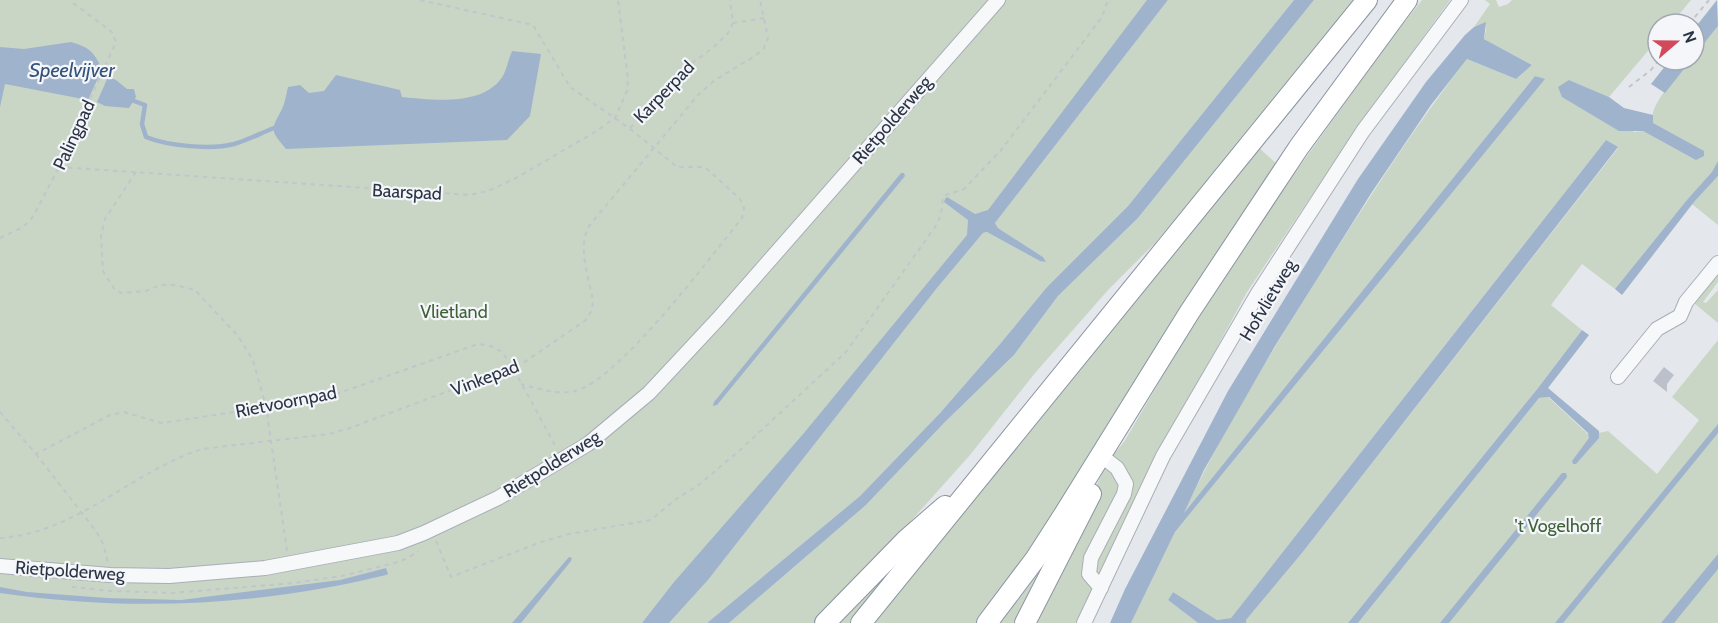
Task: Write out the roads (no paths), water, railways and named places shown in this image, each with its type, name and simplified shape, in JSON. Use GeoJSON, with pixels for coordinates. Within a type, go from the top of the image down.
{"type":"FeatureCollection","features":[{"type":"Feature","properties":{"kind":"highway"},"geometry":{"type":"LineString","coordinates":[[861,623],[1367,0]]}},
{"type":"Feature","properties":{"kind":"highway"},"geometry":{"type":"LineString","coordinates":[[987,623],[1052,533],[1227,254],[1292,157],[1407,0]]}},
{"type":"Feature","properties":{"kind":"highway"},"geometry":{"type":"LineString","coordinates":[[1025,623],[1164,357]]}},
{"type":"Feature","properties":{"kind":"highway"},"geometry":{"type":"LineString","coordinates":[[825,623],[907,539],[985,470]]}},
{"type":"Feature","properties":{"kind":"street","name":"Rietpolderweg"},"geometry":{"type":"LineString","coordinates":[[0,566],[110,575],[190,575],[289,565],[398,543],[498,498],[588,444],[664,377],[718,319],[998,0]]}},
{"type":"Feature","properties":{"kind":"street","name":"Hofvlietweg"},"geometry":{"type":"LineString","coordinates":[[1084,623],[1164,456],[1258,293],[1363,131],[1461,0]]}},
{"type":"Feature","properties":{"kind":"street"},"geometry":{"type":"LineString","coordinates":[[1618,377],[1657,329],[1680,316],[1686,302],[1718,263]]}},
{"type":"Feature","properties":{"kind":"street"},"geometry":{"type":"LineString","coordinates":[[1101,588],[1089,574],[1091,558],[1124,494],[1126,484],[1117,468],[1108,461]]}},
{"type":"Feature","properties":{"kind":"water"},"geometry":{"type":"Polygon","coordinates":[[[1147,0],[1168,0],[995,223],[998,228],[1043,257],[1046,262],[1040,261],[987,232],[983,233],[937,288],[708,580],[669,623],[642,623],[674,582],[804,433],[967,235],[968,220],[944,202],[945,199],[947,197],[975,214],[988,210],[1147,0]]]}},
{"type":"Feature","properties":{"kind":"water"},"geometry":{"type":"Polygon","coordinates":[[[1294,0],[1314,0],[1138,218],[1058,296],[1014,355],[945,422],[866,505],[729,623],[707,623],[860,496],[940,413],[1047,287],[1128,206],[1294,0]]]}},
{"type":"Feature","properties":{"kind":"water"},"geometry":{"type":"Polygon","coordinates":[[[1717,0],[1718,26],[1706,41],[1706,14],[1717,0]]]}},
{"type":"Feature","properties":{"kind":"water"},"geometry":{"type":"Polygon","coordinates":[[[1486,22],[1484,39],[1532,65],[1516,79],[1467,59],[1431,105],[1372,192],[1275,346],[1204,470],[1184,513],[1535,76],[1545,79],[1175,532],[1131,623],[1110,623],[1125,589],[1228,391],[1358,179],[1426,82],[1465,35],[1474,27],[1486,22]]]}},
{"type":"Feature","properties":{"kind":"water","name":"Speelvijver"},"geometry":{"type":"Polygon","coordinates":[[[71,42],[90,51],[102,69],[88,100],[5,84],[0,107],[0,47],[24,49],[71,42]]]}},
{"type":"Feature","properties":{"kind":"water"},"geometry":{"type":"Polygon","coordinates":[[[512,51],[541,54],[530,116],[507,140],[286,149],[275,134],[275,123],[284,105],[288,87],[300,85],[309,93],[324,91],[336,75],[400,90],[402,97],[443,100],[472,97],[496,85],[504,74],[512,51]]]}},
{"type":"Feature","properties":{"kind":"water"},"geometry":{"type":"Polygon","coordinates":[[[1660,72],[1682,72],[1665,93],[1651,84],[1660,72]]]}},
{"type":"Feature","properties":{"kind":"water"},"geometry":{"type":"Polygon","coordinates":[[[108,77],[127,89],[134,89],[136,97],[129,108],[105,106],[97,102],[108,77]]]}},
{"type":"Feature","properties":{"kind":"water"},"geometry":{"type":"Polygon","coordinates":[[[1569,80],[1609,97],[1624,108],[1653,115],[1653,123],[1704,151],[1704,156],[1696,160],[1643,131],[1619,131],[1562,97],[1558,87],[1569,80]]]}},
{"type":"Feature","properties":{"kind":"water"},"geometry":{"type":"Polygon","coordinates":[[[1606,140],[1618,147],[1302,553],[1246,620],[1246,623],[1198,623],[1168,600],[1173,592],[1217,620],[1231,618],[1606,140]]]}},
{"type":"Feature","properties":{"kind":"water"},"geometry":{"type":"Polygon","coordinates":[[[1718,161],[1718,176],[1694,202],[1622,295],[1615,289],[1712,172],[1718,161]]]}},
{"type":"Feature","properties":{"kind":"water"},"geometry":{"type":"Polygon","coordinates":[[[901,173],[905,176],[717,405],[713,406],[714,402],[901,173]]]}},
{"type":"Feature","properties":{"kind":"water"},"geometry":{"type":"Polygon","coordinates":[[[1582,330],[1589,335],[1548,388],[1599,431],[1599,438],[1576,464],[1573,464],[1572,461],[1589,438],[1588,433],[1549,397],[1539,398],[1358,623],[1348,623],[1538,388],[1582,330]]]}},
{"type":"Feature","properties":{"kind":"water"},"geometry":{"type":"Polygon","coordinates":[[[1718,424],[1718,433],[1563,623],[1555,623],[1718,424]]]}},
{"type":"Feature","properties":{"kind":"water"},"geometry":{"type":"Polygon","coordinates":[[[1562,473],[1566,473],[1567,477],[1449,623],[1440,623],[1562,473]]]}},
{"type":"Feature","properties":{"kind":"water"},"geometry":{"type":"Polygon","coordinates":[[[1718,554],[1718,569],[1674,623],[1661,623],[1718,554]]]}},
{"type":"Feature","properties":{"kind":"water"},"geometry":{"type":"Polygon","coordinates":[[[569,557],[572,558],[571,561],[521,623],[512,623],[569,557]]]}},
{"type":"Feature","properties":{"kind":"water"},"geometry":{"type":"Polygon","coordinates":[[[386,568],[388,574],[386,575],[291,594],[194,603],[97,603],[0,593],[0,587],[27,592],[107,598],[181,600],[340,580],[386,568]]]}},
{"type":"Feature","properties":{"kind":"waterway"},"geometry":{"type":"LineString","coordinates":[[134,101],[145,105],[142,124],[146,137],[166,143],[202,147],[225,146],[274,128]]}},
{"type":"Feature","properties":{"kind":"park label","name":"Vlietland"},"geometry":{"type":"Point","coordinates":[454,312]}},
{"type":"Feature","properties":{"kind":"park label","name":"'t Vogelhoff"},"geometry":{"type":"Point","coordinates":[1558,526]}}]}
